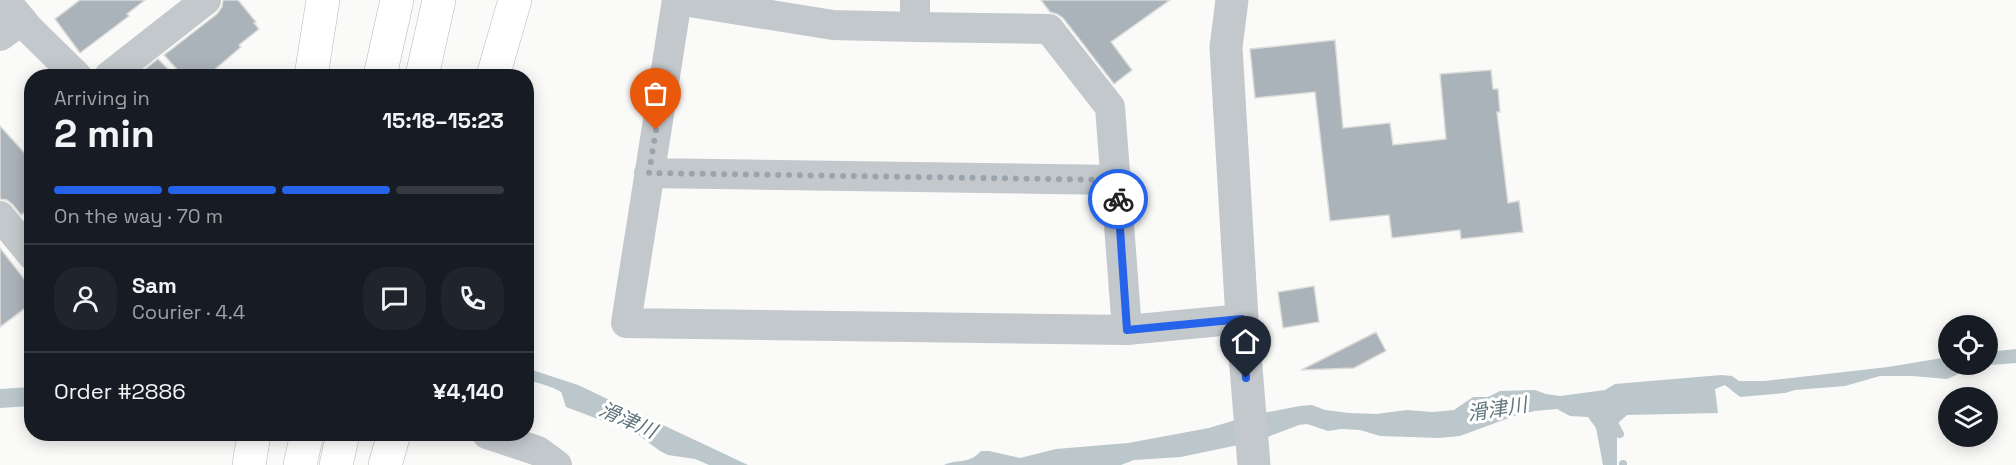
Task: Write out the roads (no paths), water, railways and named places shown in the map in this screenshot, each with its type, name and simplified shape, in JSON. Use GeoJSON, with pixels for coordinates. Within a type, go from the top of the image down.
{"type":"FeatureCollection","features":[{"type":"Feature","properties":{"kind":"highway"},"geometry":{"type":"LineString","coordinates":[[312,69],[323,0]]}},
{"type":"Feature","properties":{"kind":"highway"},"geometry":{"type":"LineString","coordinates":[[382,69],[397,0]]}},
{"type":"Feature","properties":{"kind":"highway"},"geometry":{"type":"LineString","coordinates":[[424,69],[439,0]]}},
{"type":"Feature","properties":{"kind":"highway"},"geometry":{"type":"LineString","coordinates":[[496,69],[515,0]]}},
{"type":"Feature","properties":{"kind":"highway"},"geometry":{"type":"LineString","coordinates":[[249,465],[253,441]]}},
{"type":"Feature","properties":{"kind":"street"},"geometry":{"type":"LineString","coordinates":[[118,69],[206,0]]}},
{"type":"Feature","properties":{"kind":"street"},"geometry":{"type":"LineString","coordinates":[[1127,330],[1110,107],[1049,29],[915,13],[833,25],[677,0],[626,323],[1127,330],[1242,319]]}},
{"type":"Feature","properties":{"kind":"street"},"geometry":{"type":"LineString","coordinates":[[1232,0],[1226,46],[1242,319],[1254,465]]}},
{"type":"Feature","properties":{"kind":"street"},"geometry":{"type":"LineString","coordinates":[[9,19],[69,69]]}},
{"type":"Feature","properties":{"kind":"street"},"geometry":{"type":"LineString","coordinates":[[649,173],[1116,180]]}},
{"type":"Feature","properties":{"kind":"street"},"geometry":{"type":"LineString","coordinates":[[0,216],[24,245]]}},
{"type":"Feature","properties":{"kind":"street"},"geometry":{"type":"LineString","coordinates":[[509,441],[538,451],[557,465]]}},
{"type":"Feature","properties":{"kind":"water"},"geometry":{"type":"Polygon","coordinates":[[[2016,349],[2016,363],[1998,364],[1998,351],[2016,349]]]}},
{"type":"Feature","properties":{"kind":"water","name":"滑津川"},"geometry":{"type":"Polygon","coordinates":[[[1938,359],[1938,375],[1956,375],[1947,379],[1880,376],[1845,386],[1740,397],[1725,385],[1715,389],[1718,413],[1627,415],[1617,424],[1617,465],[1603,465],[1596,428],[1588,417],[1570,416],[1557,409],[1517,415],[1460,436],[1438,438],[1380,436],[1360,430],[1328,431],[1307,424],[1257,441],[1181,457],[1134,460],[1121,465],[944,465],[968,460],[981,451],[1020,458],[1056,449],[1128,443],[1209,428],[1252,415],[1300,406],[1312,405],[1325,410],[1349,413],[1376,414],[1407,410],[1432,412],[1454,410],[1473,397],[1488,397],[1500,391],[1535,390],[1560,396],[1605,390],[1615,384],[1721,375],[1732,376],[1739,381],[1764,381],[1888,367],[1938,359]]]}},
{"type":"Feature","properties":{"kind":"water","name":"滑津川"},"geometry":{"type":"Polygon","coordinates":[[[534,371],[578,385],[748,465],[709,465],[695,459],[668,455],[632,430],[566,407],[561,392],[534,382],[534,371]]]}},
{"type":"Feature","properties":{"kind":"water"},"geometry":{"type":"Polygon","coordinates":[[[24,387],[24,406],[0,408],[0,389],[24,387]]]}},
{"type":"Feature","properties":{"kind":"waterway"},"geometry":{"type":"LineString","coordinates":[[1612,419],[1620,434]]}}]}
